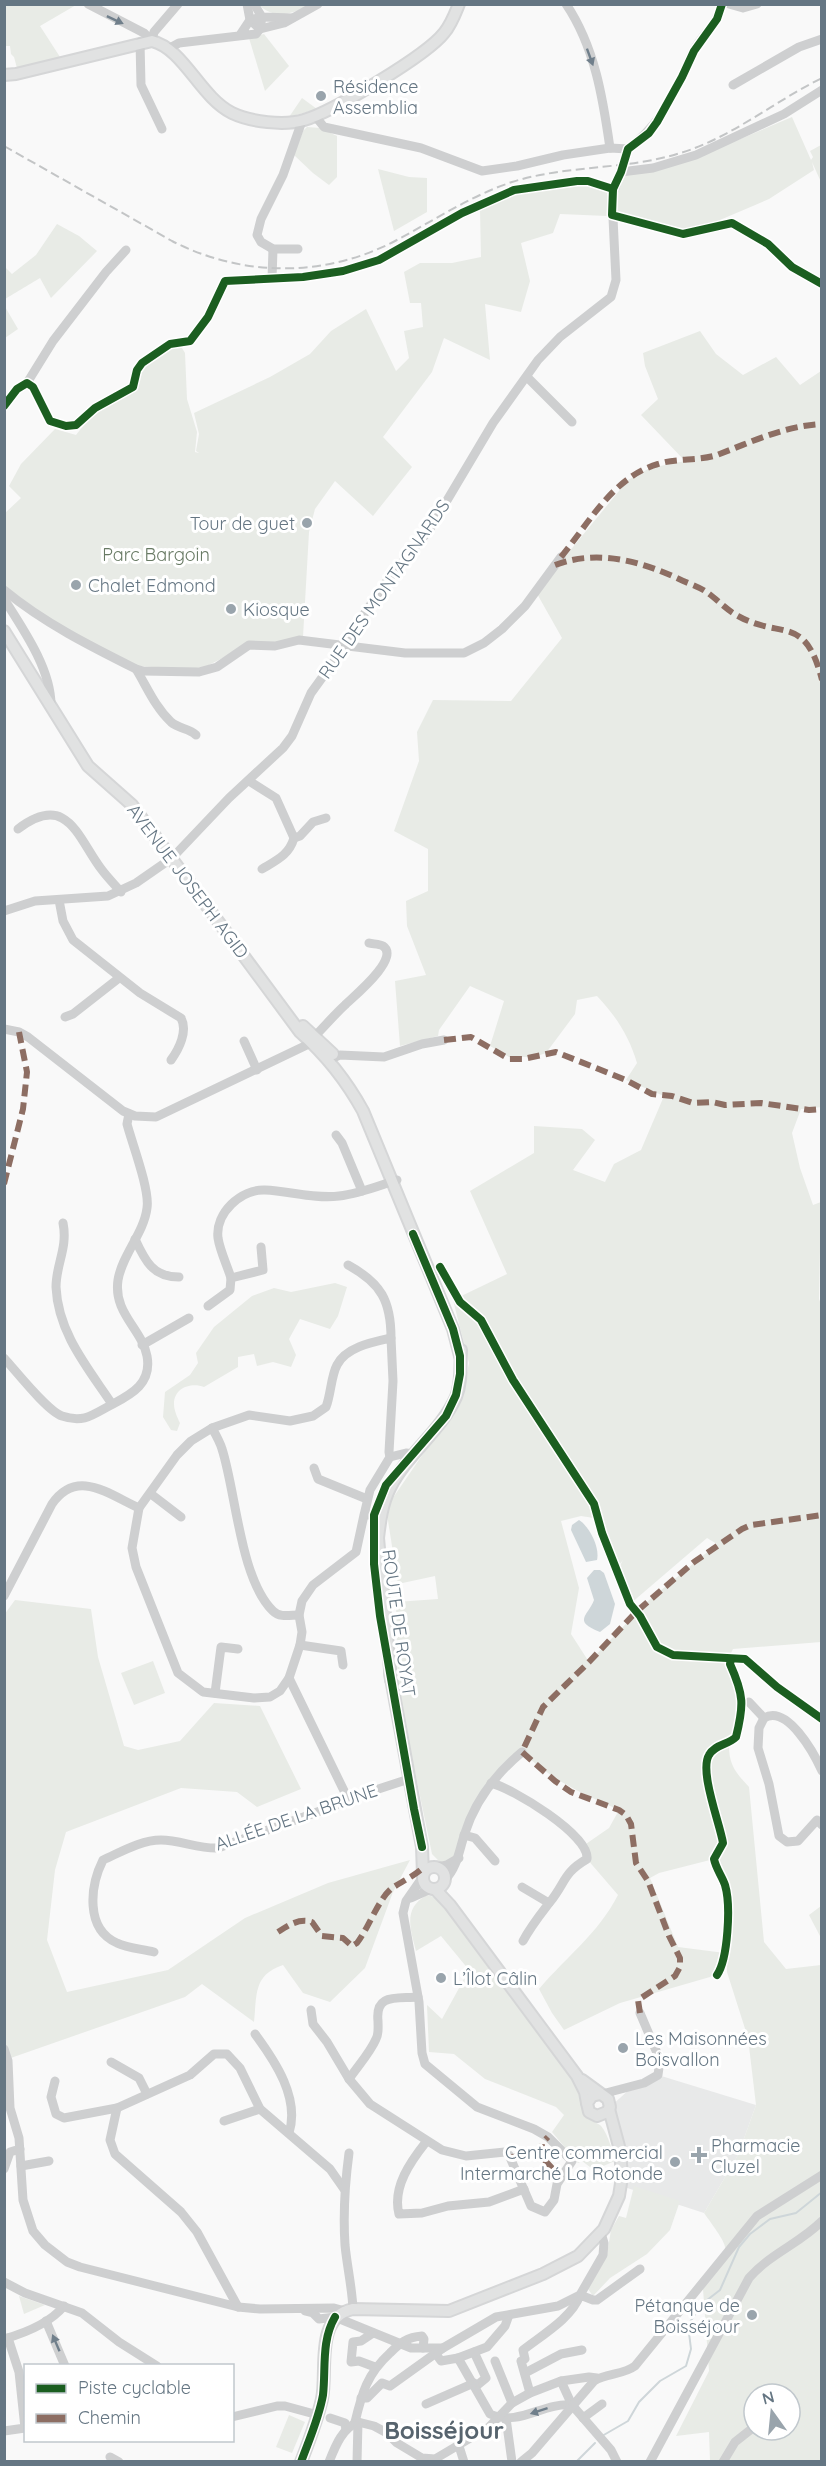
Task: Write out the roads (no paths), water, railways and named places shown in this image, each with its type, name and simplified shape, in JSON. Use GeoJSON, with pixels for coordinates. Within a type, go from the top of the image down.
{"type":"FeatureCollection","features":[{"type":"Feature","properties":{"kind":"main road"},"geometry":{"type":"LineString","coordinates":[[4,75],[152,41],[168,48],[211,98],[234,114],[264,121],[302,121],[346,99],[430,46],[444,33],[459,4]]}},
{"type":"Feature","properties":{"kind":"main road","name":"AVENUE JOSEPH AGID"},"geometry":{"type":"LineString","coordinates":[[4,631],[88,766],[127,800],[285,1010],[305,1040]]}},
{"type":"Feature","properties":{"kind":"main road","name":"ROUTE DE ROYAT"},"geometry":{"type":"LineString","coordinates":[[285,1010],[305,1040],[332,1058],[368,1108],[395,1181],[458,1328],[461,1341],[460,1374],[456,1395],[446,1416],[414,1454],[373,1515],[378,1538],[391,1680],[422,1847],[423,1876]]}},
{"type":"Feature","properties":{"kind":"main road","name":"ROUTE DE ROYAT"},"geometry":{"type":"LineString","coordinates":[[422,1847],[437,1867]]}},
{"type":"Feature","properties":{"kind":"main road"},"geometry":{"type":"LineString","coordinates":[[439,1886],[425,1885],[423,1876],[428,1868],[437,1867],[444,1872],[439,1886],[450,1905],[577,2076],[585,2092],[589,2112],[597,2116],[616,2136]]}},
{"type":"Feature","properties":{"kind":"main road"},"geometry":{"type":"LineString","coordinates":[[301,2462],[318,2415],[327,2338],[344,2312],[449,2311],[565,2264],[585,2250],[601,2234],[613,2213],[621,2186],[622,2165],[608,2099],[577,2076]]}},
{"type":"Feature","properties":{"kind":"main road"},"geometry":{"type":"LineString","coordinates":[[587,2103],[592,2096],[601,2094]]}},
{"type":"Feature","properties":{"kind":"main road"},"geometry":{"type":"LineString","coordinates":[[597,2116],[604,2115],[610,2108]]}},
{"type":"Feature","properties":{"kind":"street"},"geometry":{"type":"LineString","coordinates":[[88,4],[144,33],[152,41]]}},
{"type":"Feature","properties":{"kind":"street"},"geometry":{"type":"LineString","coordinates":[[152,41],[154,32],[178,4]]}},
{"type":"Feature","properties":{"kind":"street"},"geometry":{"type":"LineString","coordinates":[[247,4],[250,20],[260,29]]}},
{"type":"Feature","properties":{"kind":"street"},"geometry":{"type":"LineString","coordinates":[[168,48],[179,43],[256,34],[260,29],[262,17],[254,4]]}},
{"type":"Feature","properties":{"kind":"street"},"geometry":{"type":"LineString","coordinates":[[260,29],[284,23],[318,4]]}},
{"type":"Feature","properties":{"kind":"street"},"geometry":{"type":"LineString","coordinates":[[566,4],[579,25],[600,84],[610,148]]}},
{"type":"Feature","properties":{"kind":"street"},"geometry":{"type":"LineString","coordinates":[[315,116],[324,127],[421,148],[483,171],[563,155],[610,148],[628,149],[649,133],[657,122],[694,51],[717,19],[722,4]]}},
{"type":"Feature","properties":{"kind":"street"},"geometry":{"type":"LineString","coordinates":[[729,4],[743,8],[757,4]]}},
{"type":"Feature","properties":{"kind":"street"},"geometry":{"type":"LineString","coordinates":[[240,35],[250,20],[262,17],[292,18]]}},
{"type":"Feature","properties":{"kind":"street"},"geometry":{"type":"LineString","coordinates":[[733,85],[793,51],[822,39]]}},
{"type":"Feature","properties":{"kind":"street"},"geometry":{"type":"LineString","coordinates":[[140,42],[141,85],[162,129]]}},
{"type":"Feature","properties":{"kind":"street"},"geometry":{"type":"LineString","coordinates":[[621,172],[653,168],[696,155],[784,114],[822,90]]}},
{"type":"Feature","properties":{"kind":"street"},"geometry":{"type":"LineString","coordinates":[[298,249],[273,249],[258,238],[258,226],[283,175],[302,121]]}},
{"type":"Feature","properties":{"kind":"street","name":"RUE DES MONTAGNARDS"},"geometry":{"type":"LineString","coordinates":[[4,911],[35,901],[93,898],[121,892],[172,858],[229,798],[272,760],[288,742],[311,693],[389,579],[430,529],[494,423],[538,360],[560,337],[612,297],[616,280],[612,215],[613,189],[628,149]]}},
{"type":"Feature","properties":{"kind":"street"},"geometry":{"type":"LineString","coordinates":[[27,383],[33,387],[50,421],[66,426],[75,425],[95,408],[133,387],[137,370],[142,363],[170,344],[190,341],[208,317],[225,281],[272,279],[343,271],[379,260],[462,213],[514,190],[577,181],[588,181],[613,189]]}},
{"type":"Feature","properties":{"kind":"street"},"geometry":{"type":"LineString","coordinates":[[612,215],[683,234],[732,223],[768,244],[792,267],[822,284]]}},
{"type":"Feature","properties":{"kind":"street"},"geometry":{"type":"LineString","coordinates":[[272,279],[273,249]]}},
{"type":"Feature","properties":{"kind":"street"},"geometry":{"type":"LineString","coordinates":[[4,406],[17,389],[27,383],[53,341],[106,272],[126,250]]}},
{"type":"Feature","properties":{"kind":"street"},"geometry":{"type":"LineString","coordinates":[[527,377],[572,422]]}},
{"type":"Feature","properties":{"kind":"street"},"geometry":{"type":"LineString","coordinates":[[4,590],[40,616],[89,646],[136,669],[200,672],[217,667],[249,645],[275,646],[299,640],[405,654],[464,652],[484,643],[502,629],[525,606],[561,557]]}},
{"type":"Feature","properties":{"kind":"street"},"geometry":{"type":"LineString","coordinates":[[4,599],[30,640],[51,691],[51,705]]}},
{"type":"Feature","properties":{"kind":"street"},"geometry":{"type":"LineString","coordinates":[[136,669],[163,712],[181,729],[192,731],[196,735]]}},
{"type":"Feature","properties":{"kind":"street"},"geometry":{"type":"LineString","coordinates":[[249,781],[276,798],[294,838],[284,856],[262,869]]}},
{"type":"Feature","properties":{"kind":"street"},"geometry":{"type":"LineString","coordinates":[[18,829],[37,817],[60,817],[69,822],[77,830],[101,870],[121,892]]}},
{"type":"Feature","properties":{"kind":"street"},"geometry":{"type":"LineString","coordinates":[[294,838],[300,836],[313,822],[326,818]]}},
{"type":"Feature","properties":{"kind":"street"},"geometry":{"type":"LineString","coordinates":[[59,900],[63,921],[73,940],[119,978],[181,1018],[184,1031],[177,1052],[171,1060]]}},
{"type":"Feature","properties":{"kind":"street"},"geometry":{"type":"LineString","coordinates":[[4,1029],[19,1032],[27,1037],[129,1114],[150,1118],[164,1114],[257,1070],[305,1040],[367,985],[382,966],[387,953],[385,948],[382,945],[369,943]]}},
{"type":"Feature","properties":{"kind":"street"},"geometry":{"type":"LineString","coordinates":[[65,1017],[73,1014],[119,978]]}},
{"type":"Feature","properties":{"kind":"street"},"geometry":{"type":"LineString","coordinates":[[332,1058],[384,1057],[422,1044],[444,1040]]}},
{"type":"Feature","properties":{"kind":"street"},"geometry":{"type":"LineString","coordinates":[[244,1041],[257,1070]]}},
{"type":"Feature","properties":{"kind":"street"},"geometry":{"type":"LineString","coordinates":[[4,1358],[60,1416],[77,1419],[93,1417],[130,1395],[140,1386],[146,1370],[147,1356],[123,1313],[118,1294],[118,1279],[147,1208],[147,1195],[127,1124],[129,1114]]}},
{"type":"Feature","properties":{"kind":"street"},"geometry":{"type":"LineString","coordinates":[[336,1135],[342,1143],[362,1191]]}},
{"type":"Feature","properties":{"kind":"street"},"geometry":{"type":"LineString","coordinates":[[208,1306],[230,1290],[231,1278],[218,1235],[226,1209],[234,1201],[249,1193],[262,1190],[309,1196],[338,1196],[395,1181]]}},
{"type":"Feature","properties":{"kind":"street"},"geometry":{"type":"LineString","coordinates":[[63,1223],[66,1238],[56,1286],[60,1316],[67,1335],[112,1404]]}},
{"type":"Feature","properties":{"kind":"street"},"geometry":{"type":"LineString","coordinates":[[135,1239],[146,1262],[165,1277],[179,1277]]}},
{"type":"Feature","properties":{"kind":"street"},"geometry":{"type":"LineString","coordinates":[[231,1278],[262,1270],[261,1247]]}},
{"type":"Feature","properties":{"kind":"street"},"geometry":{"type":"LineString","coordinates":[[348,1265],[363,1274],[376,1286],[386,1300],[391,1316],[393,1381],[390,1457],[367,1499]]}},
{"type":"Feature","properties":{"kind":"street"},"geometry":{"type":"LineString","coordinates":[[142,1345],[189,1318]]}},
{"type":"Feature","properties":{"kind":"street"},"geometry":{"type":"LineString","coordinates":[[314,1468],[318,1479],[367,1499],[373,1515],[356,1552],[313,1585],[302,1601],[300,1645],[289,1678],[280,1691],[270,1697],[254,1698],[202,1692],[178,1673],[136,1567],[132,1548],[139,1508],[177,1455],[191,1441],[212,1428],[249,1415],[290,1421],[313,1416],[326,1407],[336,1366],[345,1355],[370,1342],[391,1338]]}},
{"type":"Feature","properties":{"kind":"street"},"geometry":{"type":"LineString","coordinates":[[212,1428],[222,1449],[239,1530],[254,1580],[273,1611],[281,1616],[300,1615]]}},
{"type":"Feature","properties":{"kind":"street"},"geometry":{"type":"LineString","coordinates":[[390,1457],[406,1453],[414,1454]]}},
{"type":"Feature","properties":{"kind":"street"},"geometry":{"type":"LineString","coordinates":[[4,1596],[52,1504],[67,1488],[78,1484],[89,1486],[139,1508]]}},
{"type":"Feature","properties":{"kind":"street"},"geometry":{"type":"LineString","coordinates":[[151,1494],[181,1517]]}},
{"type":"Feature","properties":{"kind":"street"},"geometry":{"type":"LineString","coordinates":[[300,1645],[341,1651],[343,1665]]}},
{"type":"Feature","properties":{"kind":"street"},"geometry":{"type":"LineString","coordinates":[[215,1693],[221,1647],[238,1649]]}},
{"type":"Feature","properties":{"kind":"street"},"geometry":{"type":"LineString","coordinates":[[289,1678],[348,1799]]}},
{"type":"Feature","properties":{"kind":"street"},"geometry":{"type":"LineString","coordinates":[[749,1702],[764,1719]]}},
{"type":"Feature","properties":{"kind":"street"},"geometry":{"type":"LineString","coordinates":[[820,1820],[798,1841],[787,1842],[779,1836],[769,1784],[758,1748],[759,1728],[764,1719],[774,1715],[787,1722],[806,1741],[822,1770]]}},
{"type":"Feature","properties":{"kind":"street"},"geometry":{"type":"LineString","coordinates":[[406,1901],[422,1891],[439,1886],[459,1858],[464,1835],[491,1783],[502,1769],[522,1752]]}},
{"type":"Feature","properties":{"kind":"street","name":"ALLÉE DE LA BRUNE"},"geometry":{"type":"LineString","coordinates":[[153,1952],[117,1944],[106,1936],[96,1921],[91,1909],[99,1868],[103,1860],[146,1842],[163,1840],[202,1848],[218,1848],[348,1799],[409,1779]]}},
{"type":"Feature","properties":{"kind":"street"},"geometry":{"type":"LineString","coordinates":[[491,1783],[512,1790],[561,1825],[586,1850],[587,1859],[568,1872],[549,1903],[541,1910],[523,1941]]}},
{"type":"Feature","properties":{"kind":"street"},"geometry":{"type":"LineString","coordinates":[[464,1835],[475,1838],[495,1861]]}},
{"type":"Feature","properties":{"kind":"street"},"geometry":{"type":"LineString","coordinates":[[437,1867],[447,1865],[459,1858]]}},
{"type":"Feature","properties":{"kind":"street"},"geometry":{"type":"LineString","coordinates":[[310,2010],[313,2024],[327,2042],[349,2079],[370,2104],[426,2142],[442,2150],[466,2156],[505,2152],[509,2155],[531,2206],[545,2212],[554,2200],[557,2184],[572,2161],[548,2137],[534,2129],[477,2107],[425,2064],[422,2053],[418,1997],[404,1920],[406,1901],[423,1876]]}},
{"type":"Feature","properties":{"kind":"street"},"geometry":{"type":"LineString","coordinates":[[522,1887],[549,1903]]}},
{"type":"Feature","properties":{"kind":"street"},"geometry":{"type":"LineString","coordinates":[[349,2079],[376,2039],[378,2005],[386,2001],[418,1997]]}},
{"type":"Feature","properties":{"kind":"street"},"geometry":{"type":"LineString","coordinates":[[601,2094],[631,2088],[656,2078],[660,2068],[655,2046],[640,2013]]}},
{"type":"Feature","properties":{"kind":"street"},"geometry":{"type":"LineString","coordinates":[[255,2034],[273,2058],[288,2093],[292,2119],[289,2133]]}},
{"type":"Feature","properties":{"kind":"street"},"geometry":{"type":"LineString","coordinates":[[4,2049],[8,2061],[10,2108],[20,2149],[23,2200],[27,2216],[33,2231],[61,2258],[80,2267],[238,2307],[334,2308],[344,2312],[373,2333],[400,2343]]}},
{"type":"Feature","properties":{"kind":"street"},"geometry":{"type":"LineString","coordinates":[[55,2081],[51,2097],[56,2114],[64,2118],[117,2108],[190,2075],[214,2054],[227,2054],[240,2068],[260,2109],[330,2169],[344,2189]]}},
{"type":"Feature","properties":{"kind":"street"},"geometry":{"type":"LineString","coordinates":[[111,2062],[139,2078],[147,2094]]}},
{"type":"Feature","properties":{"kind":"street"},"geometry":{"type":"LineString","coordinates":[[610,2108],[631,2088]]}},
{"type":"Feature","properties":{"kind":"street"},"geometry":{"type":"LineString","coordinates":[[117,2108],[110,2140],[115,2154],[181,2212],[197,2232],[238,2307]]}},
{"type":"Feature","properties":{"kind":"street"},"geometry":{"type":"LineString","coordinates":[[224,2121],[260,2109]]}},
{"type":"Feature","properties":{"kind":"street"},"geometry":{"type":"LineString","coordinates":[[426,2142],[410,2162],[399,2192],[399,2214],[422,2213],[448,2206],[489,2202],[524,2189]]}},
{"type":"Feature","properties":{"kind":"street"},"geometry":{"type":"LineString","coordinates":[[4,2169],[10,2152],[20,2149]]}},
{"type":"Feature","properties":{"kind":"street"},"geometry":{"type":"LineString","coordinates":[[344,2312],[346,2203],[344,2189],[349,2153]]}},
{"type":"Feature","properties":{"kind":"street"},"geometry":{"type":"LineString","coordinates":[[21,2166],[50,2161]]}},
{"type":"Feature","properties":{"kind":"street"},"geometry":{"type":"LineString","coordinates":[[356,2422],[374,2426],[387,2433],[397,2443],[422,2457],[435,2459],[502,2418],[512,2403],[530,2393],[561,2381],[590,2377],[597,2379],[626,2371],[635,2366],[757,2216],[820,2177]]}},
{"type":"Feature","properties":{"kind":"street"},"geometry":{"type":"LineString","coordinates":[[650,2462],[749,2278],[762,2263],[810,2233],[821,2222]]}},
{"type":"Feature","properties":{"kind":"street"},"geometry":{"type":"LineString","coordinates":[[530,2393],[521,2361],[525,2359],[523,2350],[574,2307],[604,2251],[604,2239],[601,2234]]}},
{"type":"Feature","properties":{"kind":"street"},"geometry":{"type":"LineString","coordinates":[[580,2295],[593,2301],[597,2300],[640,2269]]}},
{"type":"Feature","properties":{"kind":"street"},"geometry":{"type":"LineString","coordinates":[[4,2282],[25,2293],[89,2317],[119,2342],[154,2364]]}},
{"type":"Feature","properties":{"kind":"street"},"geometry":{"type":"LineString","coordinates":[[361,2398],[367,2398],[382,2383],[390,2386],[440,2351],[496,2317],[558,2306],[580,2295]]}},
{"type":"Feature","properties":{"kind":"street"},"geometry":{"type":"LineString","coordinates":[[24,2412],[19,2372],[6,2338],[22,2333],[46,2320],[64,2306]]}},
{"type":"Feature","properties":{"kind":"street"},"geometry":{"type":"LineString","coordinates":[[291,2307],[313,2313],[320,2319],[327,2338]]}},
{"type":"Feature","properties":{"kind":"street"},"geometry":{"type":"LineString","coordinates":[[320,2319],[344,2312]]}},
{"type":"Feature","properties":{"kind":"street"},"geometry":{"type":"LineString","coordinates":[[440,2351],[441,2361],[458,2358],[487,2347],[505,2326],[509,2315]]}},
{"type":"Feature","properties":{"kind":"street"},"geometry":{"type":"LineString","coordinates":[[46,2320],[64,2364]]}},
{"type":"Feature","properties":{"kind":"street"},"geometry":{"type":"LineString","coordinates":[[373,2333],[361,2341],[353,2342],[351,2362],[359,2361],[375,2367]]}},
{"type":"Feature","properties":{"kind":"street"},"geometry":{"type":"LineString","coordinates":[[357,2462],[356,2422],[361,2398],[375,2367],[400,2343],[411,2337],[422,2336],[423,2348],[440,2351]]}},
{"type":"Feature","properties":{"kind":"street"},"geometry":{"type":"LineString","coordinates":[[525,2373],[561,2354],[582,2350]]}},
{"type":"Feature","properties":{"kind":"street"},"geometry":{"type":"LineString","coordinates":[[426,2404],[475,2385],[486,2378],[474,2352]]}},
{"type":"Feature","properties":{"kind":"street"},"geometry":{"type":"LineString","coordinates":[[458,2358],[490,2414],[517,2419],[561,2404],[572,2406]]}},
{"type":"Feature","properties":{"kind":"street"},"geometry":{"type":"LineString","coordinates":[[495,2361],[512,2403]]}},
{"type":"Feature","properties":{"kind":"street"},"geometry":{"type":"LineString","coordinates":[[521,2462],[597,2379]]}},
{"type":"Feature","properties":{"kind":"street"},"geometry":{"type":"LineString","coordinates":[[561,2381],[572,2406],[603,2440],[617,2462]]}},
{"type":"Feature","properties":{"kind":"street"},"geometry":{"type":"LineString","coordinates":[[583,2418],[602,2404]]}},
{"type":"Feature","properties":{"kind":"street"},"geometry":{"type":"LineString","coordinates":[[234,2417],[277,2406],[318,2415]]}},
{"type":"Feature","properties":{"kind":"street"},"geometry":{"type":"LineString","coordinates":[[330,2418],[345,2423],[346,2430]]}},
{"type":"Feature","properties":{"kind":"street"},"geometry":{"type":"LineString","coordinates":[[502,2418],[512,2462]]}},
{"type":"Feature","properties":{"kind":"street"},"geometry":{"type":"LineString","coordinates":[[330,2462],[337,2442],[356,2422]]}},
{"type":"Feature","properties":{"kind":"street"},"geometry":{"type":"LineString","coordinates":[[4,2430],[24,2428]]}},
{"type":"Feature","properties":{"kind":"street"},"geometry":{"type":"LineString","coordinates":[[723,2462],[735,2442],[742,2436]]}},
{"type":"Feature","properties":{"kind":"street"},"geometry":{"type":"LineString","coordinates":[[459,2446],[464,2462]]}},
{"type":"Feature","properties":{"kind":"waterway"},"geometry":{"type":"LineString","coordinates":[[602,2436],[628,2421],[639,2402],[660,2381],[686,2366],[691,2349],[688,2325],[702,2304],[720,2290],[739,2247],[750,2234],[770,2219],[796,2213],[822,2192]]}},
{"type":"Feature","properties":{"kind":"waterway"},"geometry":{"type":"LineString","coordinates":[[576,2462],[595,2443]]}},
{"type":"Feature","properties":{"kind":"railway"},"geometry":{"type":"LineString","coordinates":[[4,146],[172,241],[199,253],[255,267],[312,267],[340,262],[368,253],[467,202],[512,182],[553,173],[636,163],[677,154],[696,147],[733,130],[822,78]]}},
{"type":"Feature","properties":{"kind":"place","name":"Résidence Assemblia"},"geometry":{"type":"Point","coordinates":[321,96]}},
{"type":"Feature","properties":{"kind":"place","name":"Tour de guet"},"geometry":{"type":"Point","coordinates":[307,523]}},
{"type":"Feature","properties":{"kind":"place","name":"Chalet Edmond"},"geometry":{"type":"Point","coordinates":[76,585]}},
{"type":"Feature","properties":{"kind":"place","name":"Kiosque"},"geometry":{"type":"Point","coordinates":[231,609]}},
{"type":"Feature","properties":{"kind":"place","name":"L’Îlot Câlin"},"geometry":{"type":"Point","coordinates":[441,1978]}},
{"type":"Feature","properties":{"kind":"place","name":"Les Maisonnées Boisvallon"},"geometry":{"type":"Point","coordinates":[623,2048]}},
{"type":"Feature","properties":{"kind":"place","name":"Pharmacie Cluzel"},"geometry":{"type":"Point","coordinates":[699,2155]}},
{"type":"Feature","properties":{"kind":"place","name":"Centre commercial Intermarché La Rotonde"},"geometry":{"type":"Point","coordinates":[675,2162]}},
{"type":"Feature","properties":{"kind":"place","name":"Pétanque de Boisséjour"},"geometry":{"type":"Point","coordinates":[752,2315]}},
{"type":"Feature","properties":{"kind":"district","name":"Boisséjour"},"geometry":{"type":"Point","coordinates":[444,2430]}},
{"type":"Feature","properties":{"kind":"park label","name":"Parc Bargoin"},"geometry":{"type":"Point","coordinates":[156,554]}}]}
